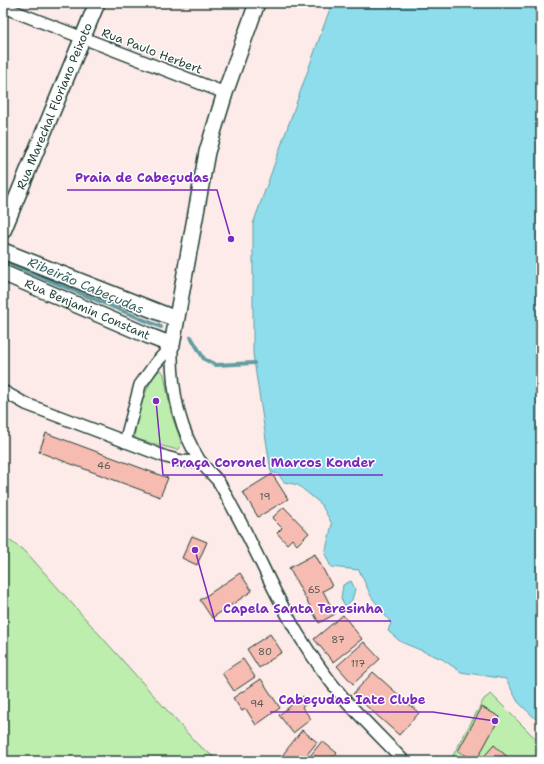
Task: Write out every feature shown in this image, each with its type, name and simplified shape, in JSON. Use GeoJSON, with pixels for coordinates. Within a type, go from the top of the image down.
{"type":"FeatureCollection","features":[{"type":"Feature","properties":{"kind":"street","name":"Rua Marechal Floriano Peixoto"},"geometry":{"type":"LineString","coordinates":[[3,232],[97,3]]}},
{"type":"Feature","properties":{"kind":"street"},"geometry":{"type":"LineString","coordinates":[[257,3],[225,93],[207,152],[172,345],[173,383],[181,420],[190,444],[201,462],[222,489],[248,536],[279,600],[298,634],[341,695],[404,761]]}},
{"type":"Feature","properties":{"kind":"street","name":"Rua Paulo Herbert"},"geometry":{"type":"LineString","coordinates":[[3,7],[225,93]]}},
{"type":"Feature","properties":{"kind":"street","name":"Rua Benjamin Constant"},"geometry":{"type":"LineString","coordinates":[[3,251],[176,319]]}},
{"type":"Feature","properties":{"kind":"street","name":"Rua Benjamin Constant"},"geometry":{"type":"LineString","coordinates":[[3,273],[172,345]]}},
{"type":"Feature","properties":{"kind":"street"},"geometry":{"type":"LineString","coordinates":[[125,442],[140,385],[155,364],[172,345]]}},
{"type":"Feature","properties":{"kind":"street"},"geometry":{"type":"LineString","coordinates":[[3,391],[26,404],[166,457],[182,461],[201,462]]}},
{"type":"Feature","properties":{"kind":"green space"},"geometry":{"type":"Polygon","coordinates":[[[161,370],[164,374],[171,413],[181,441],[180,448],[178,450],[135,438],[136,423],[142,401],[151,381],[161,370]]]}},
{"type":"Feature","properties":{"kind":"green space"},"geometry":{"type":"Polygon","coordinates":[[[3,536],[26,552],[197,744],[219,761],[3,761],[3,536]]]}},
{"type":"Feature","properties":{"kind":"green space"},"geometry":{"type":"Polygon","coordinates":[[[491,694],[541,744],[541,761],[450,761],[484,699],[491,694]]]}},
{"type":"Feature","properties":{"kind":"water"},"geometry":{"type":"Polygon","coordinates":[[[332,3],[541,3],[541,724],[518,702],[506,679],[461,672],[442,659],[401,642],[388,631],[391,623],[371,596],[359,570],[331,567],[325,554],[332,524],[321,504],[298,485],[284,482],[278,474],[271,472],[253,354],[253,224],[332,3]]]}},
{"type":"Feature","properties":{"kind":"water"},"geometry":{"type":"Polygon","coordinates":[[[351,581],[355,589],[352,600],[345,606],[341,598],[343,585],[351,581]]]}},
{"type":"Feature","properties":{"kind":"building"},"geometry":{"type":"Polygon","coordinates":[[[46,433],[168,478],[160,497],[39,452],[46,433]]]}},
{"type":"Feature","properties":{"kind":"building"},"geometry":{"type":"Polygon","coordinates":[[[272,474],[288,499],[258,517],[243,492],[272,474]]]}},
{"type":"Feature","properties":{"kind":"building"},"geometry":{"type":"Polygon","coordinates":[[[284,507],[309,533],[297,545],[292,539],[287,544],[277,533],[282,528],[272,518],[284,507]]]}},
{"type":"Feature","properties":{"kind":"building"},"geometry":{"type":"Polygon","coordinates":[[[192,536],[207,542],[197,565],[182,558],[192,536]]]}},
{"type":"Feature","properties":{"kind":"building"},"geometry":{"type":"Polygon","coordinates":[[[315,554],[332,586],[323,591],[335,614],[319,623],[289,568],[315,554]]]}},
{"type":"Feature","properties":{"kind":"building"},"geometry":{"type":"Polygon","coordinates":[[[240,573],[252,591],[212,618],[200,600],[240,573]]]}},
{"type":"Feature","properties":{"kind":"building"},"geometry":{"type":"Polygon","coordinates":[[[343,615],[362,639],[333,662],[314,639],[343,615]]]}},
{"type":"Feature","properties":{"kind":"building"},"geometry":{"type":"Polygon","coordinates":[[[270,634],[282,652],[259,668],[247,649],[270,634]]]}},
{"type":"Feature","properties":{"kind":"building"},"geometry":{"type":"Polygon","coordinates":[[[364,642],[380,659],[353,684],[337,666],[364,642]]]}},
{"type":"Feature","properties":{"kind":"building"},"geometry":{"type":"Polygon","coordinates":[[[243,659],[255,677],[234,691],[222,673],[243,659]]]}},
{"type":"Feature","properties":{"kind":"building"},"geometry":{"type":"Polygon","coordinates":[[[373,672],[419,713],[399,735],[353,694],[373,672]]]}},
{"type":"Feature","properties":{"kind":"building"},"geometry":{"type":"Polygon","coordinates":[[[261,679],[280,708],[256,725],[246,709],[242,711],[233,698],[261,679]]]}},
{"type":"Feature","properties":{"kind":"building"},"geometry":{"type":"Polygon","coordinates":[[[303,696],[308,703],[302,707],[311,719],[293,733],[279,715],[303,696]]]}},
{"type":"Feature","properties":{"kind":"building"},"geometry":{"type":"Polygon","coordinates":[[[482,707],[500,717],[476,761],[458,751],[482,707]]]}},
{"type":"Feature","properties":{"kind":"building"},"geometry":{"type":"Polygon","coordinates":[[[302,730],[317,742],[302,761],[287,761],[281,757],[302,730]]]}},
{"type":"Feature","properties":{"kind":"building"},"geometry":{"type":"Polygon","coordinates":[[[322,741],[337,753],[330,761],[306,761],[322,741]]]}},
{"type":"Feature","properties":{"kind":"building"},"geometry":{"type":"Polygon","coordinates":[[[494,745],[512,761],[480,761],[494,745]]]}},
{"type":"Feature","properties":{"kind":"waterway","name":"Ribeirão Cabeçudas"},"geometry":{"type":"LineString","coordinates":[[3,261],[161,327]]}},
{"type":"Feature","properties":{"kind":"waterway","name":"Ribeirão Cabeçudas"},"geometry":{"type":"LineString","coordinates":[[191,337],[204,359],[216,365],[254,363]]}},
{"type":"Feature","properties":{"kind":"place","name":"Praia de Cabeçudas"},"geometry":{"type":"Point","coordinates":[231,239]}},
{"type":"Feature","properties":{"kind":"place","name":"Praça Coronel Marcos Konder"},"geometry":{"type":"Point","coordinates":[156,401]}},
{"type":"Feature","properties":{"kind":"place","name":"Capela Santa Teresinha"},"geometry":{"type":"Point","coordinates":[195,550]}},
{"type":"Feature","properties":{"kind":"place","name":"Cabeçudas Iate Clube"},"geometry":{"type":"Point","coordinates":[495,721]}}]}
